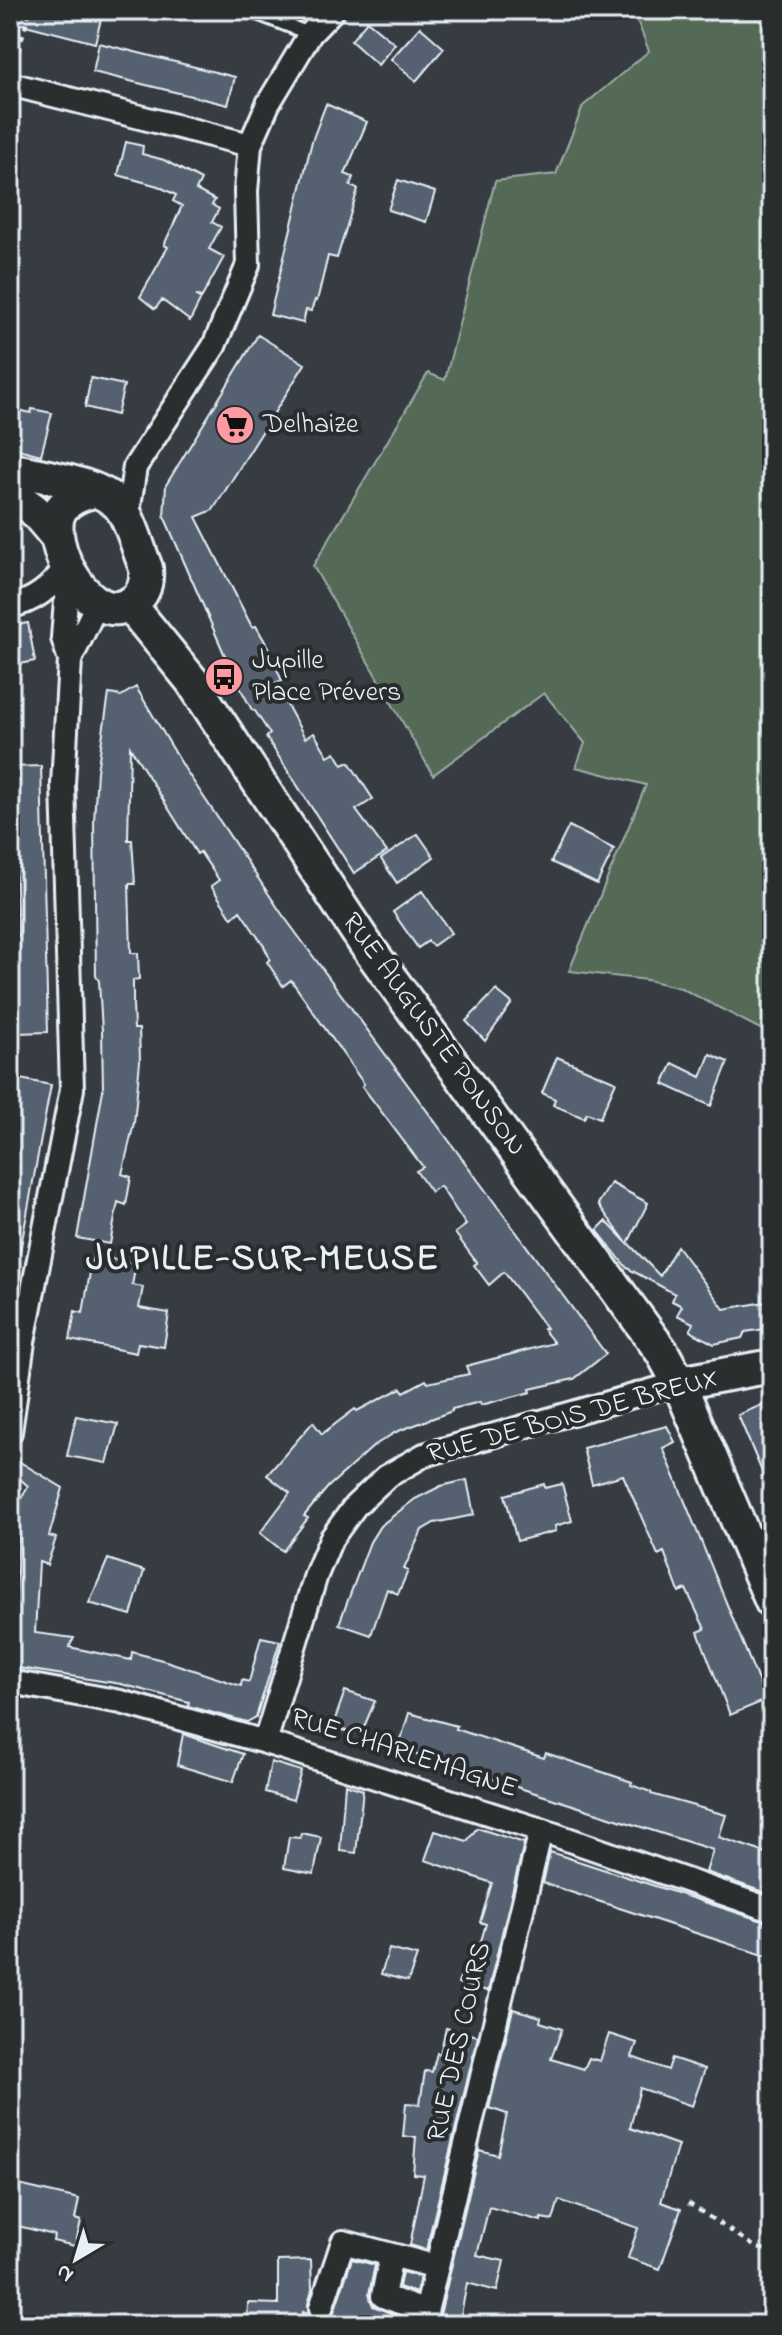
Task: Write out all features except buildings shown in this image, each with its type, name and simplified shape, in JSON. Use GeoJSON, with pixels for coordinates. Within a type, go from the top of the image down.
{"type":"FeatureCollection","features":[{"type":"Feature","properties":{"kind":"street"},"geometry":{"type":"LineString","coordinates":[[127,519],[135,467],[214,346],[248,265],[246,191],[250,145],[268,104],[310,34],[333,10]]}},
{"type":"Feature","properties":{"kind":"street"},"geometry":{"type":"LineString","coordinates":[[12,75],[250,145]]}},
{"type":"Feature","properties":{"kind":"street"},"geometry":{"type":"LineString","coordinates":[[10,1432],[17,1341],[72,1089],[63,784],[70,660],[63,638],[67,588],[57,518],[67,502],[95,491],[135,467]]}},
{"type":"Feature","properties":{"kind":"street"},"geometry":{"type":"LineString","coordinates":[[10,469],[95,491],[117,504],[127,519],[146,568],[137,595],[113,609],[97,604],[34,510],[10,492]]}},
{"type":"Feature","properties":{"kind":"street"},"geometry":{"type":"LineString","coordinates":[[10,606],[22,604],[43,593],[57,581],[65,559]]}},
{"type":"Feature","properties":{"kind":"street","name":"RUE AUGUSTE PONSON"},"geometry":{"type":"LineString","coordinates":[[137,595],[364,942],[662,1352],[679,1383],[772,1602]]}},
{"type":"Feature","properties":{"kind":"street"},"geometry":{"type":"LineString","coordinates":[[70,660],[97,604]]}},
{"type":"Feature","properties":{"kind":"street","name":"RUE DE BOIS DE BREUX"},"geometry":{"type":"LineString","coordinates":[[265,1742],[316,1575],[331,1539],[355,1506],[386,1477],[424,1455],[679,1383],[772,1366]]}},
{"type":"Feature","properties":{"kind":"street","name":"RUE CHARLEMAGNE"},"geometry":{"type":"LineString","coordinates":[[10,1682],[121,1702],[265,1742],[541,1830],[772,1910]]}},
{"type":"Feature","properties":{"kind":"street","name":"RUE DES COURS"},"geometry":{"type":"LineString","coordinates":[[391,2256],[383,2296],[426,2312],[541,1830]]}},
{"type":"Feature","properties":{"kind":"street"},"geometry":{"type":"LineString","coordinates":[[321,2308],[343,2242],[437,2267]]}},
{"type":"Feature","properties":{"kind":"lane"},"geometry":{"type":"LineString","coordinates":[[248,10],[310,34]]}},
{"type":"Feature","properties":{"kind":"path"},"geometry":{"type":"LineString","coordinates":[[12,75],[30,10]]}},
{"type":"Feature","properties":{"kind":"path"},"geometry":{"type":"LineString","coordinates":[[688,2203],[757,2248],[772,2251]]}},
{"type":"Feature","properties":{"kind":"green space"},"geometry":{"type":"Polygon","coordinates":[[[633,10],[772,10],[772,1035],[681,988],[647,980],[569,971],[646,785],[576,767],[585,743],[544,693],[433,775],[313,566],[428,373],[445,380],[495,181],[556,174],[583,106],[649,51],[633,10]]]}},
{"type":"Feature","properties":{"kind":"place","name":"Delhaize"},"geometry":{"type":"Point","coordinates":[235,425]}},
{"type":"Feature","properties":{"kind":"place","name":"Jupille Place Prévers"},"geometry":{"type":"Point","coordinates":[224,677]}},
{"type":"Feature","properties":{"kind":"district","name":"JUPILLE-SUR-MEUSE"},"geometry":{"type":"Point","coordinates":[263,1260]}}]}
